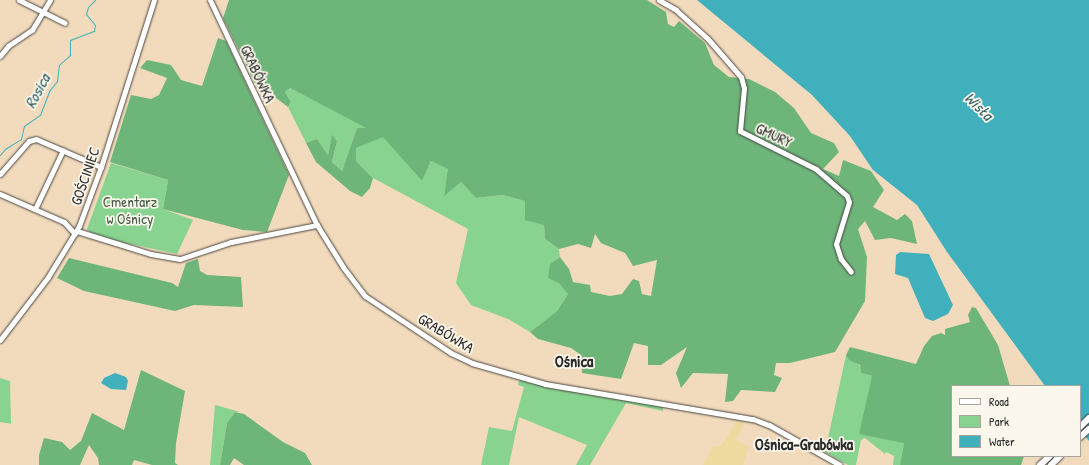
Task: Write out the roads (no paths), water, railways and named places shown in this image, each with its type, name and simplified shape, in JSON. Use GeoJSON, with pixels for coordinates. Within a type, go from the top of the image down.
{"type":"FeatureCollection","features":[{"type":"Feature","properties":{"kind":"main road"},"geometry":{"type":"LineString","coordinates":[[1081,426],[1089,418]]}},
{"type":"Feature","properties":{"kind":"main road"},"geometry":{"type":"LineString","coordinates":[[1081,436],[1089,428]]}},
{"type":"Feature","properties":{"kind":"main road"},"geometry":{"type":"LineString","coordinates":[[1040,465],[1049,457]]}},
{"type":"Feature","properties":{"kind":"main road"},"geometry":{"type":"LineString","coordinates":[[1051,465],[1059,457]]}},
{"type":"Feature","properties":{"kind":"street"},"geometry":{"type":"LineString","coordinates":[[20,0],[65,23]]}},
{"type":"Feature","properties":{"kind":"street"},"geometry":{"type":"LineString","coordinates":[[0,56],[8,46],[32,30],[50,0]]}},
{"type":"Feature","properties":{"kind":"street","name":"GOŚCINIEC"},"geometry":{"type":"LineString","coordinates":[[0,340],[48,277],[76,233],[101,167],[154,0]]}},
{"type":"Feature","properties":{"kind":"street","name":"GRABÓWKA"},"geometry":{"type":"LineString","coordinates":[[210,0],[317,225],[363,293],[466,361],[545,384],[754,419],[769,425],[840,465]]}},
{"type":"Feature","properties":{"kind":"street","name":"GMURY"},"geometry":{"type":"LineString","coordinates":[[660,0],[676,10],[708,39],[741,77],[744,88],[740,130],[816,169],[847,196],[849,202],[836,244],[842,259],[851,272]]}},
{"type":"Feature","properties":{"kind":"street"},"geometry":{"type":"LineString","coordinates":[[0,174],[29,141],[42,141],[101,167]]}},
{"type":"Feature","properties":{"kind":"street"},"geometry":{"type":"LineString","coordinates":[[35,209],[63,150]]}},
{"type":"Feature","properties":{"kind":"street"},"geometry":{"type":"LineString","coordinates":[[0,194],[64,222],[76,233],[139,251],[180,258],[231,242],[317,225]]}},
{"type":"Feature","properties":{"kind":"water","name":"Wisła"},"geometry":{"type":"Polygon","coordinates":[[[697,0],[1089,0],[1089,441],[1081,431],[1081,385],[1044,385],[947,252],[917,205],[873,170],[850,136],[812,95],[697,0]]]}},
{"type":"Feature","properties":{"kind":"water"},"geometry":{"type":"Polygon","coordinates":[[[900,252],[929,254],[953,305],[948,314],[933,321],[925,318],[908,278],[895,274],[896,255],[900,252]]]}},
{"type":"Feature","properties":{"kind":"water"},"geometry":{"type":"Polygon","coordinates":[[[115,373],[126,377],[128,381],[126,390],[111,389],[101,383],[104,378],[115,373]]]}},
{"type":"Feature","properties":{"kind":"waterway","name":"Rosica"},"geometry":{"type":"LineString","coordinates":[[0,155],[5,149],[21,139],[24,126],[40,115],[49,91],[57,81],[59,65],[70,55],[70,40],[94,31],[95,25],[86,14],[88,7],[95,0]]}},
{"type":"Feature","properties":{"kind":"district","name":"Ośnica"},"geometry":{"type":"Point","coordinates":[574,361]}},
{"type":"Feature","properties":{"kind":"district","name":"Ośnica-Grabówka"},"geometry":{"type":"Point","coordinates":[804,444]}},
{"type":"Feature","properties":{"kind":"park label","name":"Cmentarz w Ośnicy"},"geometry":{"type":"Point","coordinates":[130,210]}}]}
